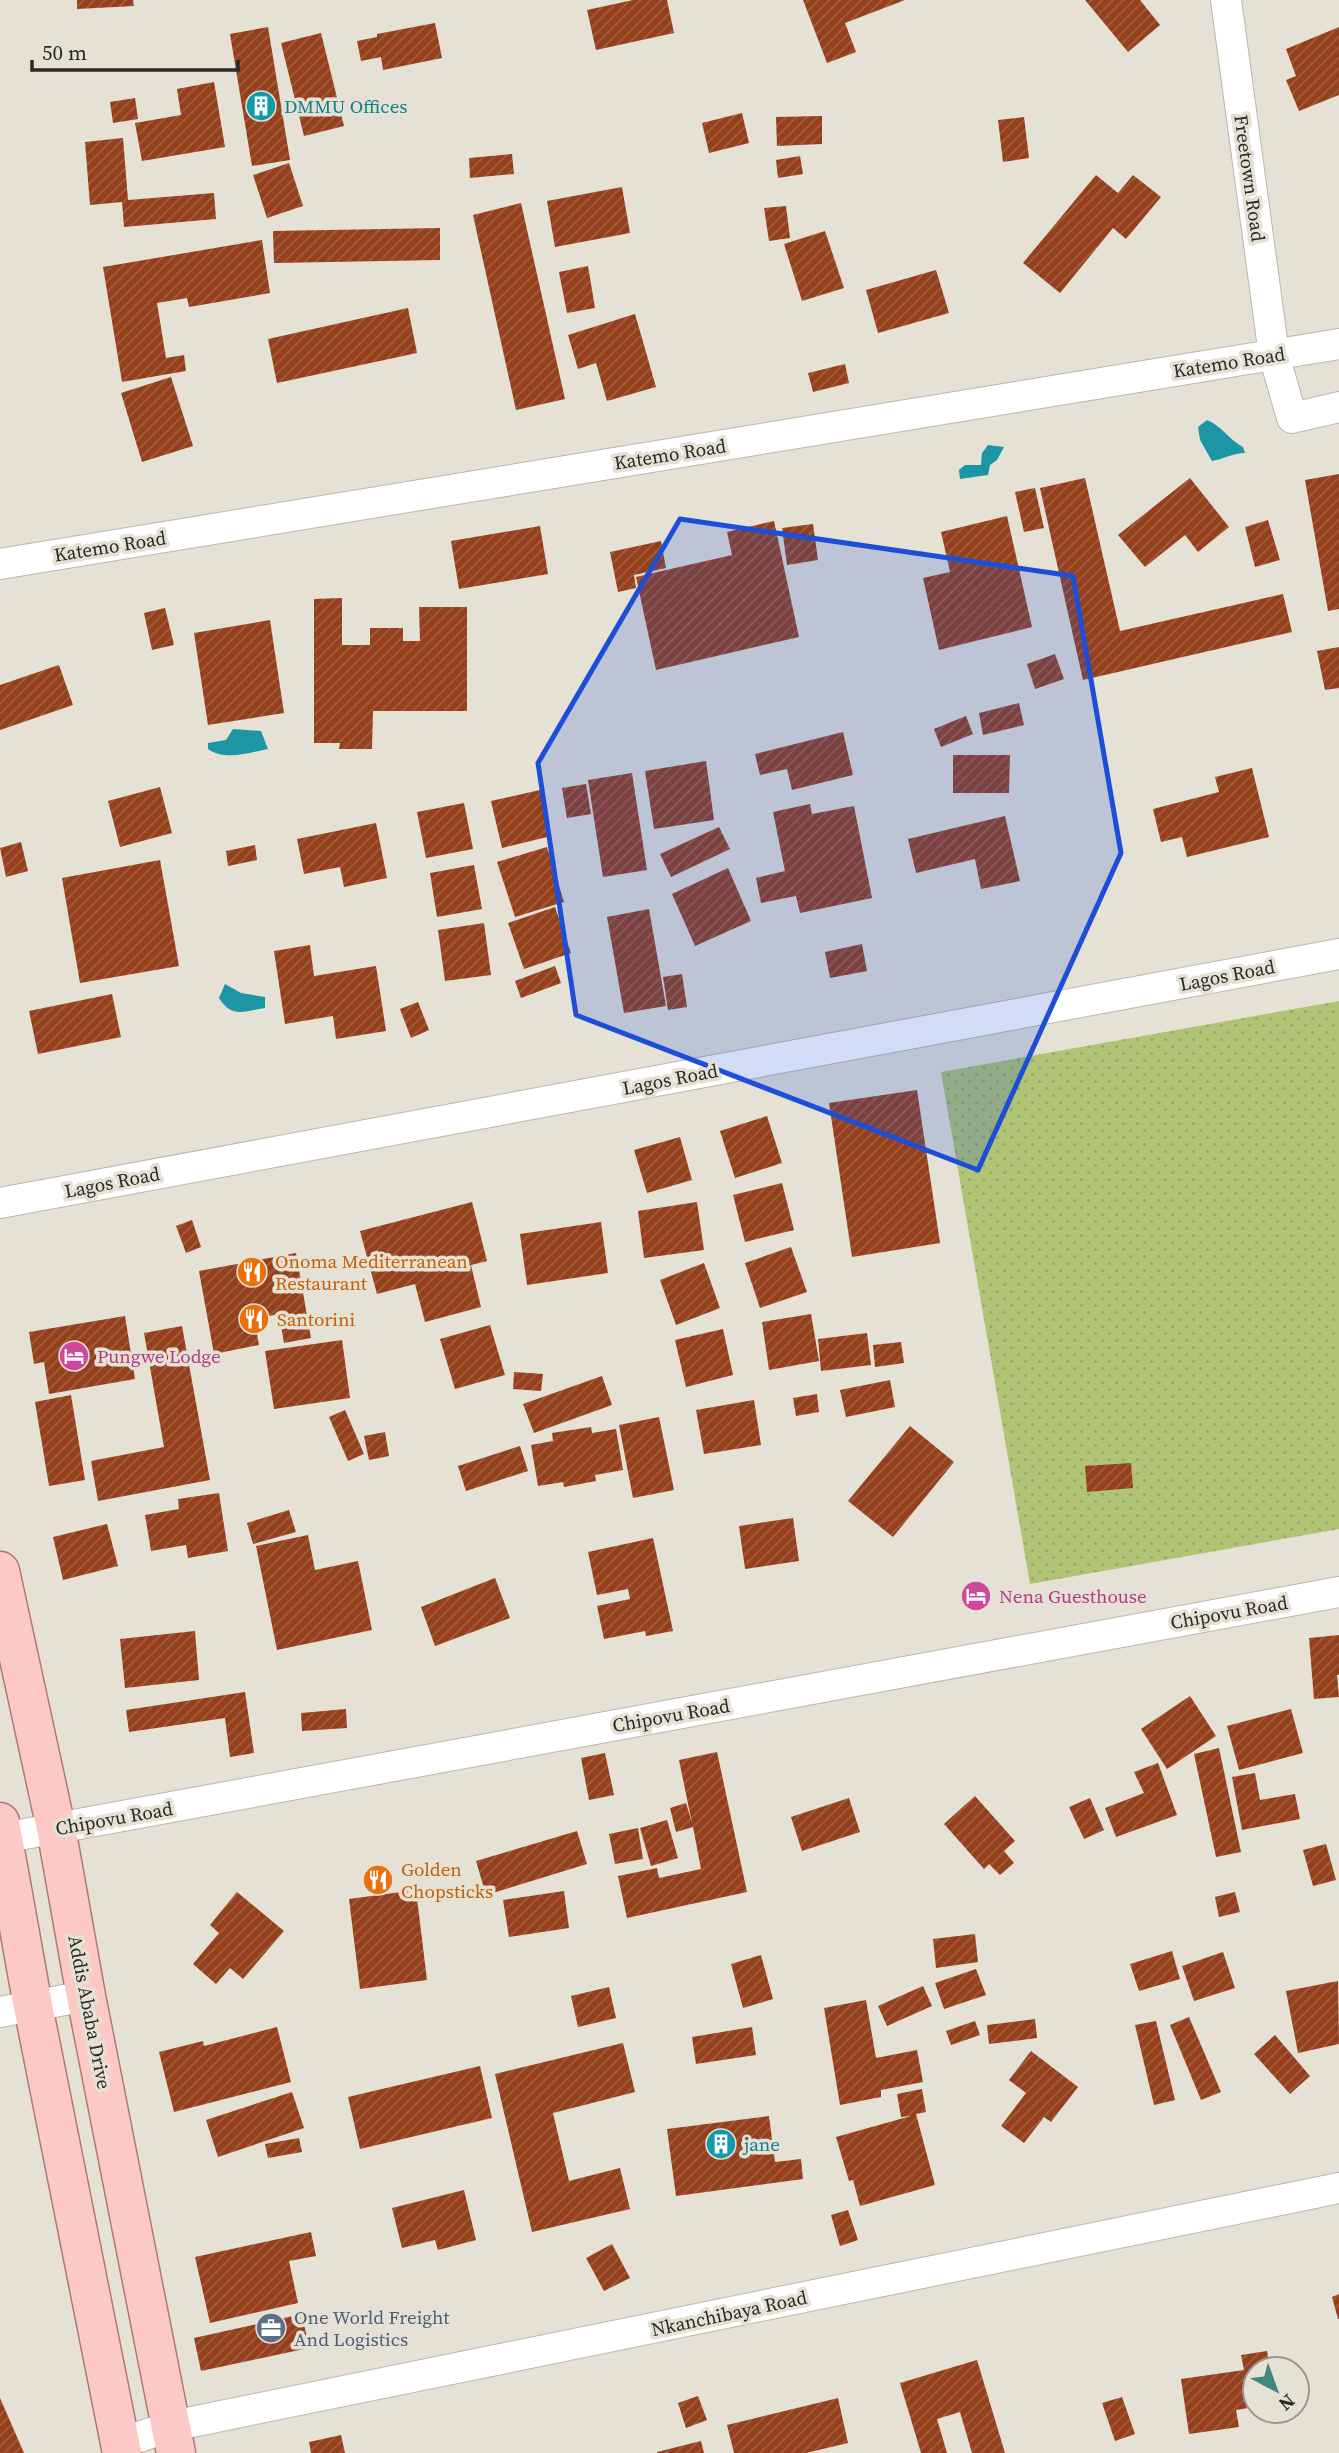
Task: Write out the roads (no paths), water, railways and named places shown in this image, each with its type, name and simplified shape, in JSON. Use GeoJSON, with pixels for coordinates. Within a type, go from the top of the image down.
{"type":"FeatureCollection","features":[{"type":"Feature","properties":{"kind":"main road","name":"Addis Ababa Drive"},"geometry":{"type":"LineString","coordinates":[[0,1571],[56,1828],[86,1996],[174,2440]]}},
{"type":"Feature","properties":{"kind":"main road"},"geometry":{"type":"LineString","coordinates":[[2,1830],[16,2008],[121,2448]]}},
{"type":"Feature","properties":{"kind":"street","name":"Freetown Road"},"geometry":{"type":"LineString","coordinates":[[1226,0],[1274,355],[1292,418],[1339,407]]}},
{"type":"Feature","properties":{"kind":"street","name":"Katemo Road"},"geometry":{"type":"LineString","coordinates":[[0,564],[1339,344]]}},
{"type":"Feature","properties":{"kind":"street","name":"Lagos Road"},"geometry":{"type":"LineString","coordinates":[[0,1203],[1339,954]]}},
{"type":"Feature","properties":{"kind":"street","name":"Chipovu Road"},"geometry":{"type":"LineString","coordinates":[[2,1830],[56,1828],[1339,1591]]}},
{"type":"Feature","properties":{"kind":"street"},"geometry":{"type":"LineString","coordinates":[[16,2008],[86,1996]]}},
{"type":"Feature","properties":{"kind":"street","name":"Nkanchibaya Road"},"geometry":{"type":"LineString","coordinates":[[121,2448],[174,2440],[1339,2188]]}},
{"type":"Feature","properties":{"kind":"water"},"geometry":{"type":"Polygon","coordinates":[[[1207,420],[1243,447],[1245,453],[1212,461],[1200,440],[1198,427],[1207,420]]]}},
{"type":"Feature","properties":{"kind":"water"},"geometry":{"type":"Polygon","coordinates":[[[988,445],[1004,447],[997,460],[990,465],[988,475],[960,479],[959,470],[965,465],[981,465],[982,453],[988,445]]]}},
{"type":"Feature","properties":{"kind":"water"},"geometry":{"type":"Polygon","coordinates":[[[233,729],[261,731],[268,749],[222,755],[208,749],[208,743],[226,740],[233,729]]]}},
{"type":"Feature","properties":{"kind":"water"},"geometry":{"type":"Polygon","coordinates":[[[225,984],[241,993],[265,997],[265,1008],[245,1012],[229,1009],[219,998],[225,984]]]}},
{"type":"Feature","properties":{"kind":"place","name":"DMMU Offices"},"geometry":{"type":"Point","coordinates":[261,106]}},
{"type":"Feature","properties":{"kind":"place","name":"Onoma Mediterranean Restaurant"},"geometry":{"type":"Point","coordinates":[252,1272]}},
{"type":"Feature","properties":{"kind":"place","name":"Santorini"},"geometry":{"type":"Point","coordinates":[254,1319]}},
{"type":"Feature","properties":{"kind":"place","name":"Pungwe Lodge"},"geometry":{"type":"Point","coordinates":[74,1356]}},
{"type":"Feature","properties":{"kind":"place","name":"Nena Guesthouse"},"geometry":{"type":"Point","coordinates":[976,1596]}},
{"type":"Feature","properties":{"kind":"place","name":"Golden Chopsticks"},"geometry":{"type":"Point","coordinates":[378,1880]}},
{"type":"Feature","properties":{"kind":"place","name":"jane"},"geometry":{"type":"Point","coordinates":[721,2144]}},
{"type":"Feature","properties":{"kind":"place","name":"One World Freight And Logistics"},"geometry":{"type":"Point","coordinates":[271,2328]}}]}
